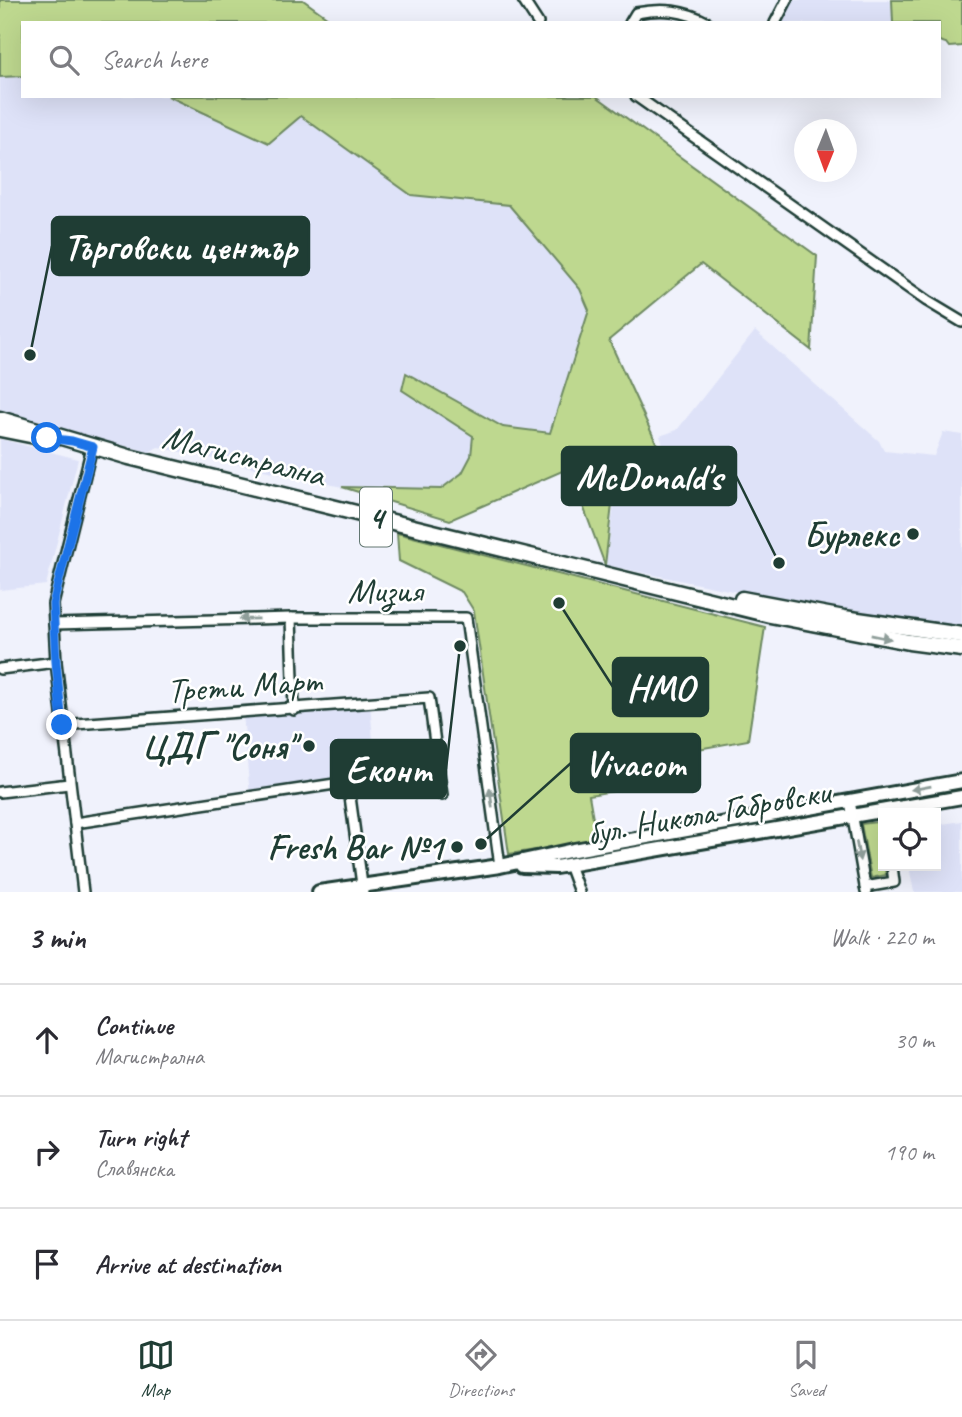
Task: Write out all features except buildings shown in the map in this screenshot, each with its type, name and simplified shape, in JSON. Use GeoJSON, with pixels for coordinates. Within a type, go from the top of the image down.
{"type":"FeatureCollection","features":[{"type":"Feature","properties":{"kind":"main road","name":"Магистрална"},"geometry":{"type":"LineString","coordinates":[[0,419],[93,447],[770,615],[909,642],[962,649]]}},
{"type":"Feature","properties":{"kind":"main road","name":"Магистрална"},"geometry":{"type":"LineString","coordinates":[[0,429],[72,441]]}},
{"type":"Feature","properties":{"kind":"main road","name":"Магистрална"},"geometry":{"type":"LineString","coordinates":[[647,583],[844,618],[962,635]]}},
{"type":"Feature","properties":{"kind":"street"},"geometry":{"type":"LineString","coordinates":[[523,0],[537,21]]}},
{"type":"Feature","properties":{"kind":"street"},"geometry":{"type":"LineString","coordinates":[[776,21],[787,0]]}},
{"type":"Feature","properties":{"kind":"street"},"geometry":{"type":"LineString","coordinates":[[630,21],[636,13],[665,10],[677,10],[703,21]]}},
{"type":"Feature","properties":{"kind":"street"},"geometry":{"type":"LineString","coordinates":[[639,98],[927,301],[962,322]]}},
{"type":"Feature","properties":{"kind":"street"},"geometry":{"type":"LineString","coordinates":[[83,892],[62,725],[54,624],[55,589],[93,447]]}},
{"type":"Feature","properties":{"kind":"street"},"geometry":{"type":"LineString","coordinates":[[291,618],[294,710]]}},
{"type":"Feature","properties":{"kind":"street","name":"Мизия"},"geometry":{"type":"LineString","coordinates":[[54,624],[291,618],[466,618],[500,866]]}},
{"type":"Feature","properties":{"kind":"street"},"geometry":{"type":"LineString","coordinates":[[0,669],[56,662]]}},
{"type":"Feature","properties":{"kind":"street","name":"Трети Март"},"geometry":{"type":"LineString","coordinates":[[62,725],[429,698],[439,771]]}},
{"type":"Feature","properties":{"kind":"street"},"geometry":{"type":"LineString","coordinates":[[75,823],[439,771],[442,795]]}},
{"type":"Feature","properties":{"kind":"street","name":"бул. Никола Габровски"},"geometry":{"type":"LineString","coordinates":[[319,892],[362,889],[500,866],[574,850],[962,781]]}},
{"type":"Feature","properties":{"kind":"street"},"geometry":{"type":"LineString","coordinates":[[348,782],[362,889]]}},
{"type":"Feature","properties":{"kind":"street"},"geometry":{"type":"LineString","coordinates":[[0,792],[69,784]]}},
{"type":"Feature","properties":{"kind":"street","name":"бул. Никола Габровски"},"geometry":{"type":"LineString","coordinates":[[880,795],[882,808]]}},
{"type":"Feature","properties":{"kind":"street","name":"бул. Никола Габровски"},"geometry":{"type":"LineString","coordinates":[[904,808],[962,797]]}},
{"type":"Feature","properties":{"kind":"street"},"geometry":{"type":"LineString","coordinates":[[849,801],[865,889],[894,882],[893,871]]}},
{"type":"Feature","properties":{"kind":"street","name":"бул. Никола Габровски"},"geometry":{"type":"LineString","coordinates":[[500,866],[556,867],[878,813]]}},
{"type":"Feature","properties":{"kind":"street"},"geometry":{"type":"LineString","coordinates":[[569,865],[579,892]]}},
{"type":"Feature","properties":{"kind":"shaded area"},"geometry":{"type":"Polygon","coordinates":[[[791,0],[892,0],[893,21],[782,21],[791,0]]]}},
{"type":"Feature","properties":{"kind":"shaded area"},"geometry":{"type":"Polygon","coordinates":[[[21,76],[21,98],[172,98],[269,143],[300,116],[411,195],[509,205],[580,289],[589,310],[550,433],[503,427],[404,372],[402,390],[473,436],[471,456],[462,473],[440,489],[342,487],[158,447],[149,452],[0,415],[0,77],[21,76]]]}},
{"type":"Feature","properties":{"kind":"shaded area"},"geometry":{"type":"Polygon","coordinates":[[[755,331],[879,441],[884,451],[934,456],[943,432],[962,435],[962,632],[841,613],[605,565],[615,499],[683,502],[660,436],[677,430],[755,331]]]}},
{"type":"Feature","properties":{"kind":"shaded area"},"geometry":{"type":"Polygon","coordinates":[[[0,439],[78,459],[46,585],[0,590],[0,439]]]}},
{"type":"Feature","properties":{"kind":"shaded area","name":"ЦДГ \"Соня\""},"geometry":{"type":"Polygon","coordinates":[[[370,703],[376,778],[250,797],[243,713],[370,703]]]}},
{"type":"Feature","properties":{"kind":"shaded area"},"geometry":{"type":"Polygon","coordinates":[[[962,821],[962,892],[914,892],[910,871],[941,871],[941,824],[962,821]]]}},
{"type":"Feature","properties":{"kind":"green space"},"geometry":{"type":"Polygon","coordinates":[[[0,0],[303,0],[332,21],[21,21],[21,76],[0,77],[0,0]]]}},
{"type":"Feature","properties":{"kind":"green space"},"geometry":{"type":"Polygon","coordinates":[[[892,0],[962,0],[962,46],[949,47],[941,42],[941,21],[893,21],[892,0]]]}},
{"type":"Feature","properties":{"kind":"green space"},"geometry":{"type":"Polygon","coordinates":[[[172,98],[599,98],[817,256],[811,350],[701,264],[609,340],[681,497],[613,496],[605,565],[569,468],[450,520],[342,487],[441,489],[462,473],[471,456],[473,436],[402,390],[406,373],[503,427],[550,433],[589,310],[580,289],[509,205],[411,195],[301,116],[269,143],[172,98]]]}},
{"type":"Feature","properties":{"kind":"green space"},"geometry":{"type":"Polygon","coordinates":[[[397,533],[765,627],[748,740],[616,764],[620,790],[589,795],[597,841],[509,854],[474,611],[462,592],[399,561],[397,533]]]}},
{"type":"Feature","properties":{"kind":"green space"},"geometry":{"type":"Polygon","coordinates":[[[877,822],[878,871],[885,871],[886,875],[871,878],[861,824],[877,822]]]}},
{"type":"Feature","properties":{"kind":"place","name":"Търговски център"},"geometry":{"type":"Point","coordinates":[30,355]}},
{"type":"Feature","properties":{"kind":"place","name":"Бурлекс"},"geometry":{"type":"Point","coordinates":[913,534]}},
{"type":"Feature","properties":{"kind":"place","name":"McDonald's"},"geometry":{"type":"Point","coordinates":[779,563]}},
{"type":"Feature","properties":{"kind":"place","name":"HMO"},"geometry":{"type":"Point","coordinates":[559,603]}},
{"type":"Feature","properties":{"kind":"place","name":"Еконт"},"geometry":{"type":"Point","coordinates":[460,646]}},
{"type":"Feature","properties":{"kind":"place","name":"ЦДГ \"Соня\""},"geometry":{"type":"Point","coordinates":[309,746]}},
{"type":"Feature","properties":{"kind":"place","name":"Vivacom"},"geometry":{"type":"Point","coordinates":[481,844]}},
{"type":"Feature","properties":{"kind":"place","name":"Fresh Bar №1"},"geometry":{"type":"Point","coordinates":[457,847]}},
{"type":"Feature","properties":{"kind":"route"},"geometry":{"type":"LineString","coordinates":[[47,438],[93,447],[53,604],[62,725]]}}]}
